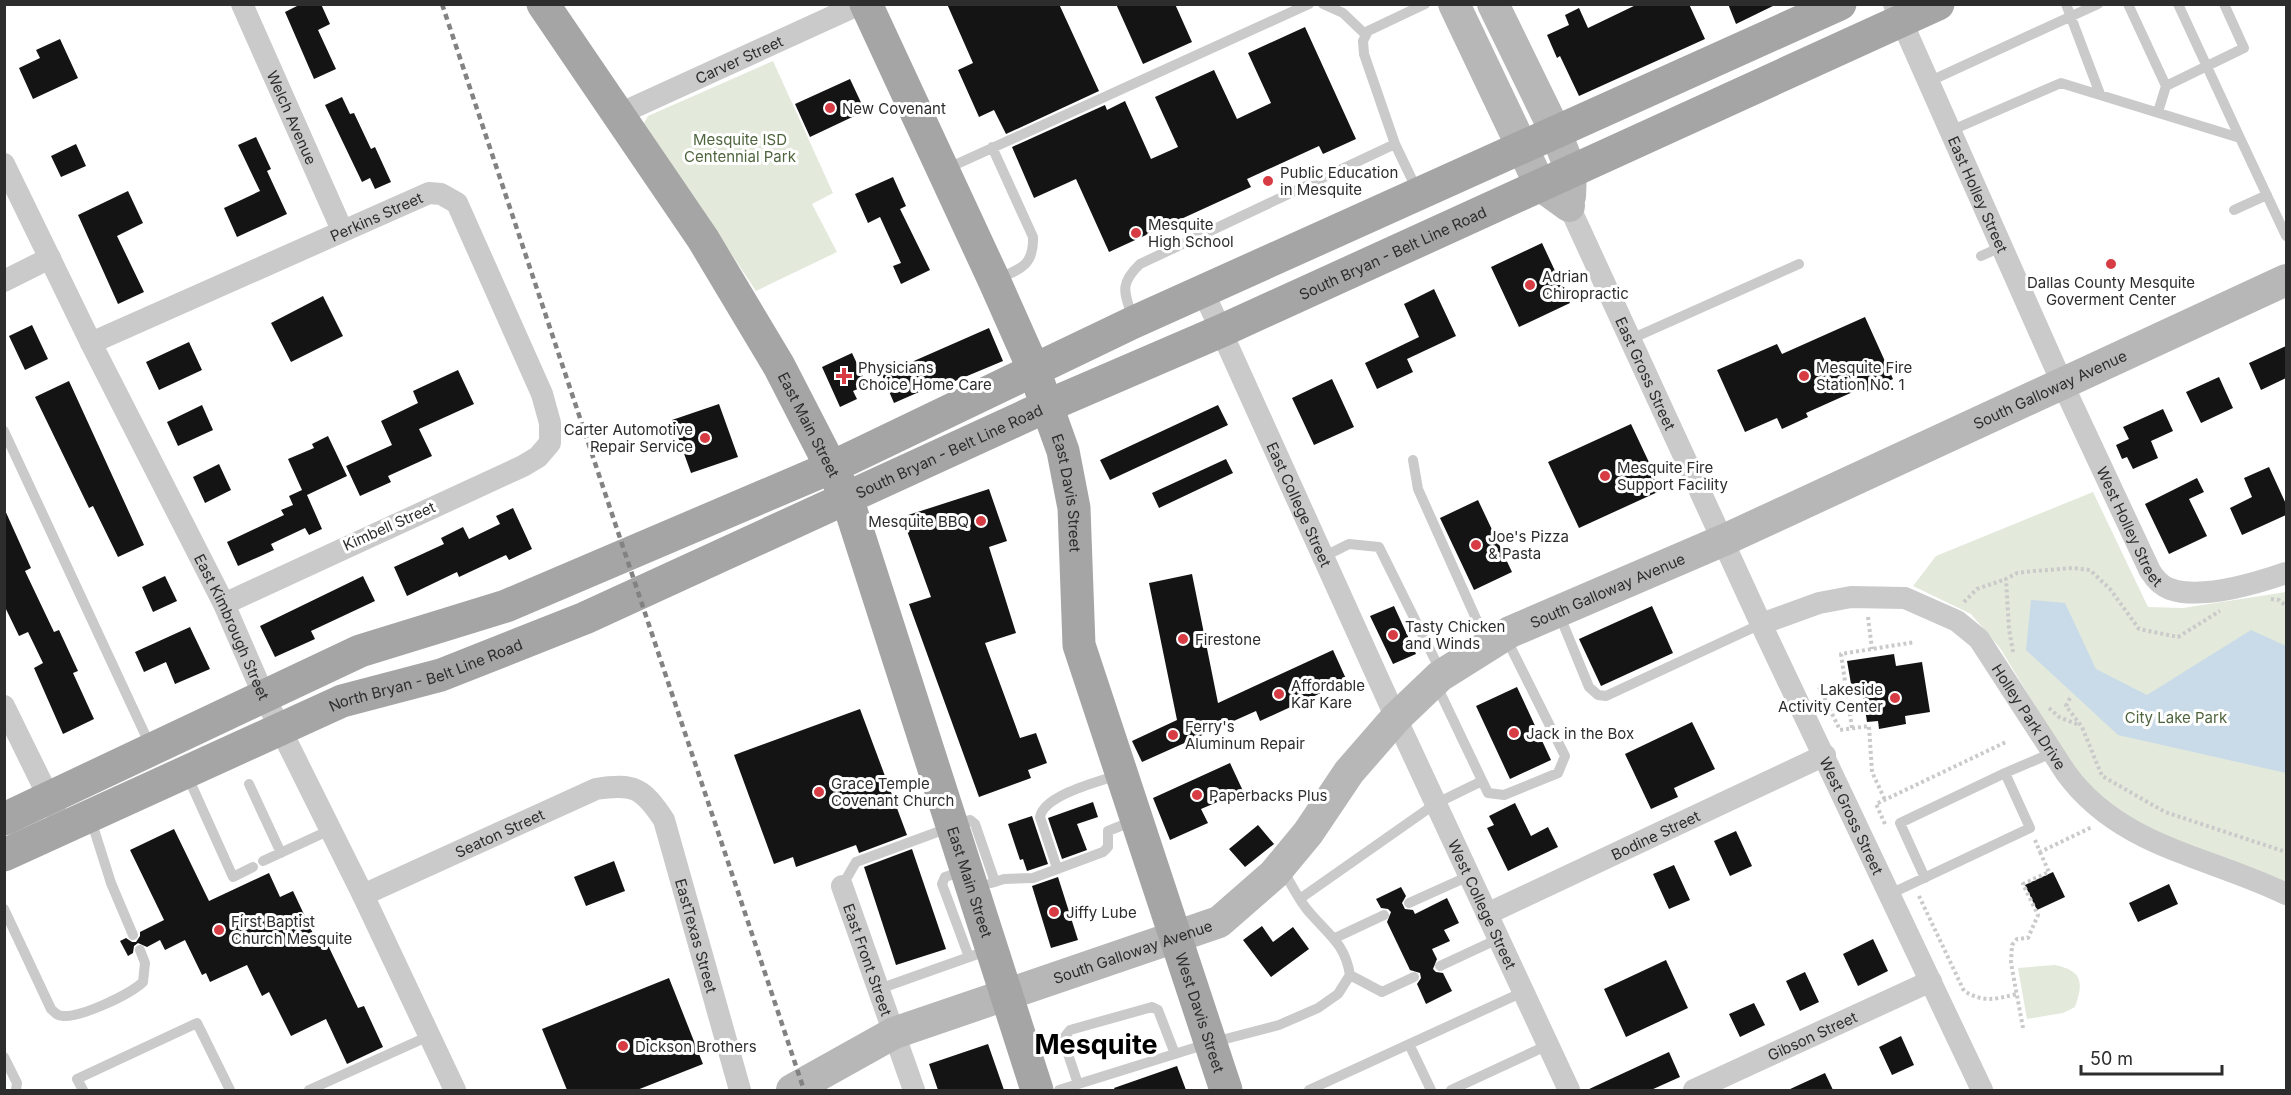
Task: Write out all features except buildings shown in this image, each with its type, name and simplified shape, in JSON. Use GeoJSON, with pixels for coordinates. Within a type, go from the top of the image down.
{"type":"FeatureCollection","features":[{"type":"Feature","properties":{"kind":"main road","name":"East Main Street"},"geometry":{"type":"LineString","coordinates":[[543,4],[703,238],[779,366],[847,498],[951,826],[977,881],[979,954],[1004,996],[1036,1090]]}},
{"type":"Feature","properties":{"kind":"main road","name":"East Davis Street"},"geometry":{"type":"LineString","coordinates":[[866,4],[1034,370],[1063,451],[1074,508],[1079,645],[1173,937]]}},
{"type":"Feature","properties":{"kind":"main road"},"geometry":{"type":"LineString","coordinates":[[1454,4],[1540,185]]}},
{"type":"Feature","properties":{"kind":"main road","name":"East Gross Street"},"geometry":{"type":"LineString","coordinates":[[1493,4],[1556,134],[1571,171],[1569,206]]}},
{"type":"Feature","properties":{"kind":"main road"},"geometry":{"type":"LineString","coordinates":[[832,467],[1134,322],[1419,196],[1840,4]]}},
{"type":"Feature","properties":{"kind":"main road","name":"South Bryan - Belt Line Road"},"geometry":{"type":"LineString","coordinates":[[847,498],[1047,406],[1221,331],[1719,104],[1898,13],[1938,4]]}},
{"type":"Feature","properties":{"kind":"main road"},"geometry":{"type":"LineString","coordinates":[[1703,67],[1719,104]]}},
{"type":"Feature","properties":{"kind":"main road","name":"East Gross Street"},"geometry":{"type":"LineString","coordinates":[[1540,185],[1569,206]]}},
{"type":"Feature","properties":{"kind":"main road","name":"South Galloway Avenue"},"geometry":{"type":"LineString","coordinates":[[792,1090],[894,1034],[1219,922],[1280,866],[1308,833],[1349,772],[1396,718],[1438,678],[1496,641],[1724,540],[2286,280]]}},
{"type":"Feature","properties":{"kind":"main road","name":"North Bryan - Belt Line Road"},"geometry":{"type":"LineString","coordinates":[[4,855],[152,748],[383,642],[506,606],[832,467]]}},
{"type":"Feature","properties":{"kind":"main road","name":"North Bryan - Belt Line Road"},"geometry":{"type":"LineString","coordinates":[[4,819],[74,804],[186,772],[342,701],[441,675],[585,618],[847,498]]}},
{"type":"Feature","properties":{"kind":"main road","name":"West Davis Street"},"geometry":{"type":"LineString","coordinates":[[1173,937],[1226,1090]]}},
{"type":"Feature","properties":{"kind":"main road"},"geometry":{"type":"LineString","coordinates":[[819,1090],[885,1053],[894,1034]]}},
{"type":"Feature","properties":{"kind":"street","name":"Welch Avenue"},"geometry":{"type":"LineString","coordinates":[[242,4],[342,230]]}},
{"type":"Feature","properties":{"kind":"street","name":"Carver Street"},"geometry":{"type":"LineString","coordinates":[[617,115],[860,4]]}},
{"type":"Feature","properties":{"kind":"street","name":"East Holley Street"},"geometry":{"type":"LineString","coordinates":[[1898,13],[2063,385]]}},
{"type":"Feature","properties":{"kind":"street","name":"East Kimbrough Street"},"geometry":{"type":"LineString","coordinates":[[4,164],[91,343],[224,604],[264,696],[363,895],[455,1090]]}},
{"type":"Feature","properties":{"kind":"street","name":"Perkins Street"},"geometry":{"type":"LineString","coordinates":[[91,343],[342,230],[429,193],[441,194],[457,203],[522,342],[542,394],[550,423],[550,443]]}},
{"type":"Feature","properties":{"kind":"street","name":"East Gross Street"},"geometry":{"type":"LineString","coordinates":[[1569,206],[1724,540]]}},
{"type":"Feature","properties":{"kind":"street"},"geometry":{"type":"LineString","coordinates":[[4,281],[50,258]]}},
{"type":"Feature","properties":{"kind":"street","name":"East College Street"},"geometry":{"type":"LineString","coordinates":[[1203,291],[1396,718]]}},
{"type":"Feature","properties":{"kind":"street","name":"West Holley Street"},"geometry":{"type":"LineString","coordinates":[[2063,385],[2150,571],[2159,583],[2171,590],[2215,591],[2286,573]]}},
{"type":"Feature","properties":{"kind":"street","name":"Kimbell Street"},"geometry":{"type":"LineString","coordinates":[[224,604],[523,465],[538,457],[550,443]]}},
{"type":"Feature","properties":{"kind":"street","name":"West Gross Street"},"geometry":{"type":"LineString","coordinates":[[1724,540],[1761,624],[1982,1090]]}},
{"type":"Feature","properties":{"kind":"street","name":"Holley Park Drive"},"geometry":{"type":"LineString","coordinates":[[1761,624],[1818,603],[1865,597],[1905,598],[1954,619],[1979,639],[2081,794],[2105,815],[2132,832],[2286,894]]}},
{"type":"Feature","properties":{"kind":"street"},"geometry":{"type":"LineString","coordinates":[[4,706],[74,804]]}},
{"type":"Feature","properties":{"kind":"street","name":"West College Street"},"geometry":{"type":"LineString","coordinates":[[1396,718],[1569,1090]]}},
{"type":"Feature","properties":{"kind":"street","name":"Bodine Street"},"geometry":{"type":"LineString","coordinates":[[1486,914],[1825,755]]}},
{"type":"Feature","properties":{"kind":"street","name":"Seaton Street"},"geometry":{"type":"LineString","coordinates":[[363,895],[596,789],[618,786],[639,789]]}},
{"type":"Feature","properties":{"kind":"street","name":"EastTexas Street"},"geometry":{"type":"LineString","coordinates":[[639,789],[653,803],[664,820],[740,1090]]}},
{"type":"Feature","properties":{"kind":"street","name":"East Front Street"},"geometry":{"type":"LineString","coordinates":[[842,886],[911,1087]]}},
{"type":"Feature","properties":{"kind":"street","name":"Gibson Street"},"geometry":{"type":"LineString","coordinates":[[1694,1090],[1931,981]]}},
{"type":"Feature","properties":{"kind":"lane"},"geometry":{"type":"LineString","coordinates":[[944,170],[1309,4]]}},
{"type":"Feature","properties":{"kind":"lane"},"geometry":{"type":"LineString","coordinates":[[1323,4],[1342,13],[1366,35]]}},
{"type":"Feature","properties":{"kind":"lane"},"geometry":{"type":"LineString","coordinates":[[1419,196],[1395,144],[1364,54],[1362,41],[1368,31],[1425,4]]}},
{"type":"Feature","properties":{"kind":"lane"},"geometry":{"type":"LineString","coordinates":[[2066,4],[2100,94]]}},
{"type":"Feature","properties":{"kind":"lane"},"geometry":{"type":"LineString","coordinates":[[1928,82],[2098,4]]}},
{"type":"Feature","properties":{"kind":"lane"},"geometry":{"type":"LineString","coordinates":[[2128,4],[2166,86],[2158,112]]}},
{"type":"Feature","properties":{"kind":"lane"},"geometry":{"type":"LineString","coordinates":[[2178,4],[2286,236]]}},
{"type":"Feature","properties":{"kind":"lane"},"geometry":{"type":"LineString","coordinates":[[2166,86],[2244,48],[2224,4]]}},
{"type":"Feature","properties":{"kind":"lane"},"geometry":{"type":"LineString","coordinates":[[1950,131],[2061,82],[2240,138]]}},
{"type":"Feature","properties":{"kind":"lane"},"geometry":{"type":"LineString","coordinates":[[1134,322],[1124,288],[1127,276],[1140,264],[1395,144]]}},
{"type":"Feature","properties":{"kind":"lane"},"geometry":{"type":"LineString","coordinates":[[992,147],[1034,237],[1034,251],[1029,261],[1016,271],[994,280]]}},
{"type":"Feature","properties":{"kind":"lane"},"geometry":{"type":"LineString","coordinates":[[2234,210],[2267,195]]}},
{"type":"Feature","properties":{"kind":"lane"},"geometry":{"type":"LineString","coordinates":[[1981,256],[2001,247]]}},
{"type":"Feature","properties":{"kind":"lane"},"geometry":{"type":"LineString","coordinates":[[1631,339],[1799,264]]}},
{"type":"Feature","properties":{"kind":"lane"},"geometry":{"type":"LineString","coordinates":[[4,431],[152,748]]}},
{"type":"Feature","properties":{"kind":"lane"},"geometry":{"type":"LineString","coordinates":[[1323,557],[1349,544],[1379,547],[1488,793],[1504,795],[1558,773],[1565,756],[1496,641],[1418,489],[1413,460]]}},
{"type":"Feature","properties":{"kind":"lane"},"geometry":{"type":"LineString","coordinates":[[1558,612],[1589,687],[1598,695],[1606,696],[1761,624]]}},
{"type":"Feature","properties":{"kind":"lane"},"geometry":{"type":"LineString","coordinates":[[1925,878],[1900,823],[2052,753]]}},
{"type":"Feature","properties":{"kind":"lane"},"geometry":{"type":"LineString","coordinates":[[186,772],[233,877],[330,830]]}},
{"type":"Feature","properties":{"kind":"lane"},"geometry":{"type":"LineString","coordinates":[[1890,894],[2030,828],[2005,773]]}},
{"type":"Feature","properties":{"kind":"lane"},"geometry":{"type":"LineString","coordinates":[[1058,868],[1040,817],[1042,808],[1052,800],[1120,774]]}},
{"type":"Feature","properties":{"kind":"lane"},"geometry":{"type":"LineString","coordinates":[[1301,898],[1436,804],[1482,781]]}},
{"type":"Feature","properties":{"kind":"lane"},"geometry":{"type":"LineString","coordinates":[[249,784],[281,853]]}},
{"type":"Feature","properties":{"kind":"lane"},"geometry":{"type":"LineString","coordinates":[[74,804],[133,935]]}},
{"type":"Feature","properties":{"kind":"lane"},"geometry":{"type":"LineString","coordinates":[[977,881],[1032,878],[1103,852],[1108,847],[1108,831],[1135,820]]}},
{"type":"Feature","properties":{"kind":"lane"},"geometry":{"type":"LineString","coordinates":[[842,886],[856,862],[951,826]]}},
{"type":"Feature","properties":{"kind":"lane"},"geometry":{"type":"LineString","coordinates":[[1059,1090],[1209,1043],[1279,1025],[1318,1008],[1338,994],[1350,975],[1347,958],[1335,938],[1309,912],[1280,866]]}},
{"type":"Feature","properties":{"kind":"lane"},"geometry":{"type":"LineString","coordinates":[[1409,903],[1468,876]]}},
{"type":"Feature","properties":{"kind":"lane"},"geometry":{"type":"LineString","coordinates":[[4,909],[51,1009],[60,1016],[76,1015],[135,989],[143,982],[145,963],[140,950]]}},
{"type":"Feature","properties":{"kind":"lane"},"geometry":{"type":"LineString","coordinates":[[1335,938],[1384,915]]}},
{"type":"Feature","properties":{"kind":"lane"},"geometry":{"type":"LineString","coordinates":[[1440,966],[1498,939]]}},
{"type":"Feature","properties":{"kind":"lane"},"geometry":{"type":"LineString","coordinates":[[879,989],[979,954]]}},
{"type":"Feature","properties":{"kind":"lane"},"geometry":{"type":"LineString","coordinates":[[1350,975],[1382,992],[1414,977]]}},
{"type":"Feature","properties":{"kind":"lane"},"geometry":{"type":"LineString","coordinates":[[1309,1090],[1523,992]]}},
{"type":"Feature","properties":{"kind":"lane"},"geometry":{"type":"LineString","coordinates":[[1078,1084],[1063,1039],[1070,1030],[1152,1007],[1158,1010],[1174,1054]]}},
{"type":"Feature","properties":{"kind":"lane"},"geometry":{"type":"LineString","coordinates":[[83,1090],[77,1078],[197,1023],[230,1090]]}},
{"type":"Feature","properties":{"kind":"lane"},"geometry":{"type":"LineString","coordinates":[[312,1090],[429,1036]]}},
{"type":"Feature","properties":{"kind":"lane"},"geometry":{"type":"LineString","coordinates":[[1408,1044],[1431,1090]]}},
{"type":"Feature","properties":{"kind":"lane"},"geometry":{"type":"LineString","coordinates":[[1451,1090],[1548,1045]]}},
{"type":"Feature","properties":{"kind":"lane"},"geometry":{"type":"LineString","coordinates":[[4,1057],[17,1083],[16,1090]]}},
{"type":"Feature","properties":{"kind":"path"},"geometry":{"type":"LineString","coordinates":[[1954,619],[1968,595],[1977,589],[2017,573],[2073,568],[2090,570],[2110,589],[2139,629],[2178,637],[2229,605]]}},
{"type":"Feature","properties":{"kind":"path"},"geometry":{"type":"LineString","coordinates":[[2006,579],[2009,629],[2015,659]]}},
{"type":"Feature","properties":{"kind":"path"},"geometry":{"type":"LineString","coordinates":[[1865,597],[1872,649]]}},
{"type":"Feature","properties":{"kind":"path"},"geometry":{"type":"LineString","coordinates":[[2267,599],[2278,600],[2286,606]]}},
{"type":"Feature","properties":{"kind":"path"},"geometry":{"type":"LineString","coordinates":[[1851,729],[1841,654],[1915,642]]}},
{"type":"Feature","properties":{"kind":"path"},"geometry":{"type":"LineString","coordinates":[[1819,687],[1840,730],[1869,726],[1872,772],[1885,800]]}},
{"type":"Feature","properties":{"kind":"path"},"geometry":{"type":"LineString","coordinates":[[2070,698],[2066,706],[2082,727],[2102,776],[2165,812],[2286,852]]}},
{"type":"Feature","properties":{"kind":"path"},"geometry":{"type":"LineString","coordinates":[[2046,705],[2059,717],[2079,725]]}},
{"type":"Feature","properties":{"kind":"path"},"geometry":{"type":"LineString","coordinates":[[2040,852],[2098,824],[2105,815]]}},
{"type":"Feature","properties":{"kind":"path"},"geometry":{"type":"LineString","coordinates":[[2023,1028],[2011,963],[2012,945],[2020,938],[2028,938],[2038,915],[2023,884],[2049,872],[2030,828]]}},
{"type":"Feature","properties":{"kind":"green space","name":"Mesquite ISD Centennial Park"},"geometry":{"type":"Polygon","coordinates":[[[773,61],[833,193],[812,204],[837,252],[756,291],[644,123],[648,116],[773,61]]]}},
{"type":"Feature","properties":{"kind":"green space","name":"City Lake Park"},"geometry":{"type":"Polygon","coordinates":[[[2093,492],[2148,607],[2183,608],[2286,592],[2286,889],[2122,816],[2077,774],[2000,648],[1971,614],[1913,586],[1936,556],[2093,492]]]}},
{"type":"Feature","properties":{"kind":"green space"},"geometry":{"type":"Polygon","coordinates":[[[2055,965],[2071,970],[2078,978],[2080,984],[2075,1007],[2063,1013],[2027,1019],[2018,968],[2055,965]]]}},
{"type":"Feature","properties":{"kind":"water"},"geometry":{"type":"Polygon","coordinates":[[[2031,600],[2065,603],[2096,669],[2147,695],[2251,630],[2286,646],[2286,773],[2118,735],[2026,650],[2031,600]]]}},
{"type":"Feature","properties":{"kind":"railway"},"geometry":{"type":"LineString","coordinates":[[442,4],[804,1090]]}},
{"type":"Feature","properties":{"kind":"place","name":"New Covenant"},"geometry":{"type":"Point","coordinates":[830,108]}},
{"type":"Feature","properties":{"kind":"place","name":"Public Education in Mesquite"},"geometry":{"type":"Point","coordinates":[1268,181]}},
{"type":"Feature","properties":{"kind":"place","name":"Mesquite High School"},"geometry":{"type":"Point","coordinates":[1136,233]}},
{"type":"Feature","properties":{"kind":"place","name":"Dallas County Mesquite Goverment Center"},"geometry":{"type":"Point","coordinates":[2111,264]}},
{"type":"Feature","properties":{"kind":"place","name":"Adrian Chiropractic"},"geometry":{"type":"Point","coordinates":[1530,285]}},
{"type":"Feature","properties":{"kind":"place","name":"Physicians Choice Home Care"},"geometry":{"type":"Point","coordinates":[844,376]}},
{"type":"Feature","properties":{"kind":"place","name":"Mesquite Fire Station No. 1"},"geometry":{"type":"Point","coordinates":[1804,376]}},
{"type":"Feature","properties":{"kind":"place","name":"Carter Automotive Repair Service"},"geometry":{"type":"Point","coordinates":[705,438]}},
{"type":"Feature","properties":{"kind":"place","name":"Mesquite Fire Support Facility"},"geometry":{"type":"Point","coordinates":[1605,476]}},
{"type":"Feature","properties":{"kind":"place","name":"Mesquite BBQ"},"geometry":{"type":"Point","coordinates":[981,521]}},
{"type":"Feature","properties":{"kind":"place","name":"Joe's Pizza & Pasta"},"geometry":{"type":"Point","coordinates":[1476,545]}},
{"type":"Feature","properties":{"kind":"place","name":"Tasty Chicken and Winds"},"geometry":{"type":"Point","coordinates":[1393,635]}},
{"type":"Feature","properties":{"kind":"place","name":"Firestone"},"geometry":{"type":"Point","coordinates":[1183,639]}},
{"type":"Feature","properties":{"kind":"place","name":"Affordable Kar Kare"},"geometry":{"type":"Point","coordinates":[1279,694]}},
{"type":"Feature","properties":{"kind":"place","name":"Lakeside Activity Center"},"geometry":{"type":"Point","coordinates":[1895,698]}},
{"type":"Feature","properties":{"kind":"place","name":"Jack in the Box"},"geometry":{"type":"Point","coordinates":[1514,733]}},
{"type":"Feature","properties":{"kind":"place","name":"Ferry's Aluminum Repair"},"geometry":{"type":"Point","coordinates":[1173,735]}},
{"type":"Feature","properties":{"kind":"place","name":"Grace Temple Covenant Church"},"geometry":{"type":"Point","coordinates":[819,792]}},
{"type":"Feature","properties":{"kind":"place","name":"Paperbacks Plus"},"geometry":{"type":"Point","coordinates":[1197,795]}},
{"type":"Feature","properties":{"kind":"place","name":"Jiffy Lube"},"geometry":{"type":"Point","coordinates":[1054,912]}},
{"type":"Feature","properties":{"kind":"place","name":"First Baptist Church Mesquite"},"geometry":{"type":"Point","coordinates":[219,930]}},
{"type":"Feature","properties":{"kind":"place","name":"Dickson Brothers"},"geometry":{"type":"Point","coordinates":[623,1046]}},
{"type":"Feature","properties":{"kind":"district","name":"Mesquite"},"geometry":{"type":"Point","coordinates":[1096,1044]}}]}
